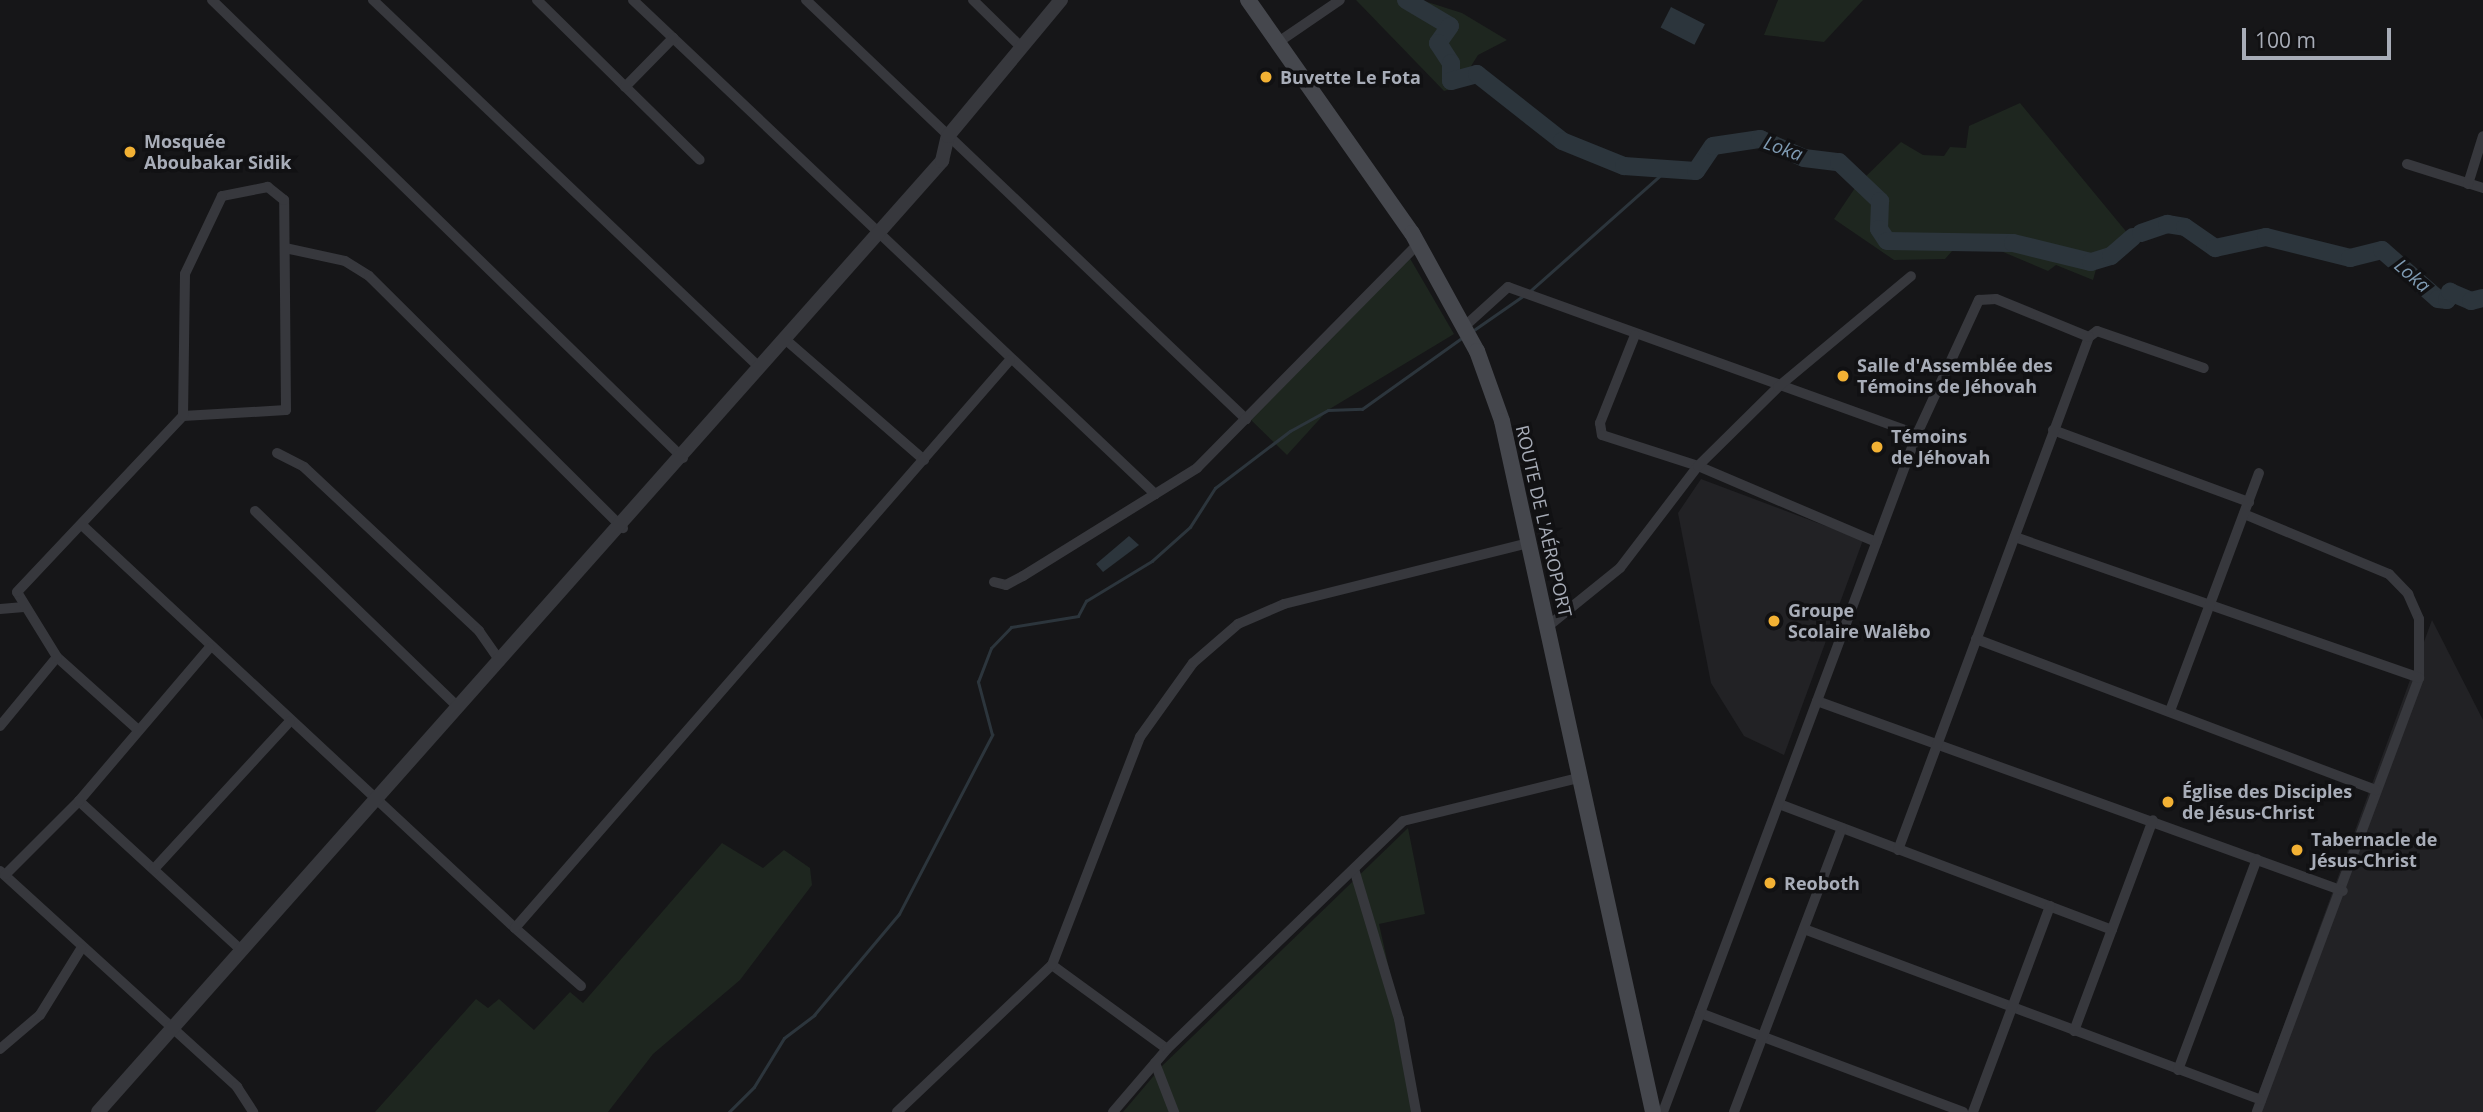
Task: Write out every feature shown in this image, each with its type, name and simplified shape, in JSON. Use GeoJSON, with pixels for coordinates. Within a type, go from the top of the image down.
{"type":"FeatureCollection","features":[{"type":"Feature","properties":{"kind":"main road","name":"ROUTE DE L'AÉROPORT"},"geometry":{"type":"LineString","coordinates":[[1248,0],[1418,244],[1465,326],[1502,421],[1582,777],[1653,1112]]}},
{"type":"Feature","properties":{"kind":"street"},"geometry":{"type":"LineString","coordinates":[[212,0],[683,458]]}},
{"type":"Feature","properties":{"kind":"street"},"geometry":{"type":"LineString","coordinates":[[373,0],[760,368]]}},
{"type":"Feature","properties":{"kind":"street"},"geometry":{"type":"LineString","coordinates":[[537,0],[700,160]]}},
{"type":"Feature","properties":{"kind":"street"},"geometry":{"type":"LineString","coordinates":[[634,0],[1010,360],[1155,494]]}},
{"type":"Feature","properties":{"kind":"street"},"geometry":{"type":"LineString","coordinates":[[806,0],[948,136],[975,154],[1246,419]]}},
{"type":"Feature","properties":{"kind":"street"},"geometry":{"type":"LineString","coordinates":[[973,0],[1021,47]]}},
{"type":"Feature","properties":{"kind":"street"},"geometry":{"type":"LineString","coordinates":[[99,1112],[458,707],[623,528],[877,231],[942,161],[948,136],[1061,0]]}},
{"type":"Feature","properties":{"kind":"street"},"geometry":{"type":"LineString","coordinates":[[1277,43],[1339,0]]}},
{"type":"Feature","properties":{"kind":"street"},"geometry":{"type":"LineString","coordinates":[[625,88],[673,37]]}},
{"type":"Feature","properties":{"kind":"street"},"geometry":{"type":"LineString","coordinates":[[2468,184],[2483,136]]}},
{"type":"Feature","properties":{"kind":"street"},"geometry":{"type":"LineString","coordinates":[[2407,164],[2483,188]]}},
{"type":"Feature","properties":{"kind":"street"},"geometry":{"type":"LineString","coordinates":[[136,728],[57,657],[17,592],[21,581],[83,526],[183,416],[183,284],[222,196],[268,187],[284,200],[286,410],[183,416]]}},
{"type":"Feature","properties":{"kind":"street"},"geometry":{"type":"LineString","coordinates":[[994,582],[1006,585],[1023,576],[1197,468],[1418,244]]}},
{"type":"Feature","properties":{"kind":"street"},"geometry":{"type":"LineString","coordinates":[[285,248],[345,261],[369,276],[623,528]]}},
{"type":"Feature","properties":{"kind":"street"},"geometry":{"type":"LineString","coordinates":[[1548,627],[1620,568],[1698,466],[1778,387],[1911,276]]}},
{"type":"Feature","properties":{"kind":"street"},"geometry":{"type":"LineString","coordinates":[[1465,326],[1508,287],[1778,387],[1917,433]]}},
{"type":"Feature","properties":{"kind":"street"},"geometry":{"type":"LineString","coordinates":[[1663,1112],[1917,433],[1985,296],[2088,337]]}},
{"type":"Feature","properties":{"kind":"street"},"geometry":{"type":"LineString","coordinates":[[1898,850],[2088,337],[2097,331],[2204,369]]}},
{"type":"Feature","properties":{"kind":"street"},"geometry":{"type":"LineString","coordinates":[[1634,335],[1600,423],[1602,435],[1698,466],[1876,542]]}},
{"type":"Feature","properties":{"kind":"street"},"geometry":{"type":"LineString","coordinates":[[786,340],[924,460]]}},
{"type":"Feature","properties":{"kind":"street"},"geometry":{"type":"LineString","coordinates":[[515,928],[1010,360]]}},
{"type":"Feature","properties":{"kind":"street"},"geometry":{"type":"LineString","coordinates":[[2053,430],[2249,502]]}},
{"type":"Feature","properties":{"kind":"street"},"geometry":{"type":"LineString","coordinates":[[277,453],[304,467],[480,631],[500,661]]}},
{"type":"Feature","properties":{"kind":"street"},"geometry":{"type":"LineString","coordinates":[[2170,711],[2259,473]]}},
{"type":"Feature","properties":{"kind":"street"},"geometry":{"type":"LineString","coordinates":[[255,511],[458,707]]}},
{"type":"Feature","properties":{"kind":"street"},"geometry":{"type":"LineString","coordinates":[[2244,514],[2398,582],[2419,619],[2419,678],[2376,790],[2343,891],[2257,1112]]}},
{"type":"Feature","properties":{"kind":"street"},"geometry":{"type":"LineString","coordinates":[[83,526],[374,802],[581,986]]}},
{"type":"Feature","properties":{"kind":"street"},"geometry":{"type":"LineString","coordinates":[[2015,537],[2419,678]]}},
{"type":"Feature","properties":{"kind":"street"},"geometry":{"type":"LineString","coordinates":[[897,1112],[1052,965],[1140,737],[1193,663],[1238,624],[1284,604],[1528,543]]}},
{"type":"Feature","properties":{"kind":"street"},"geometry":{"type":"LineString","coordinates":[[0,609],[24,607]]}},
{"type":"Feature","properties":{"kind":"street"},"geometry":{"type":"LineString","coordinates":[[1976,639],[2376,790]]}},
{"type":"Feature","properties":{"kind":"street"},"geometry":{"type":"LineString","coordinates":[[209,648],[136,728],[79,801],[2,873],[257,1111]]}},
{"type":"Feature","properties":{"kind":"street"},"geometry":{"type":"LineString","coordinates":[[0,726],[57,657]]}},
{"type":"Feature","properties":{"kind":"street"},"geometry":{"type":"LineString","coordinates":[[1817,701],[2153,820],[2343,891]]}},
{"type":"Feature","properties":{"kind":"street"},"geometry":{"type":"LineString","coordinates":[[154,869],[289,722]]}},
{"type":"Feature","properties":{"kind":"street"},"geometry":{"type":"LineString","coordinates":[[1113,1112],[1167,1049],[1403,821],[1582,777]]}},
{"type":"Feature","properties":{"kind":"street"},"geometry":{"type":"LineString","coordinates":[[79,801],[241,950]]}},
{"type":"Feature","properties":{"kind":"street"},"geometry":{"type":"LineString","coordinates":[[1779,804],[2112,930]]}},
{"type":"Feature","properties":{"kind":"street"},"geometry":{"type":"LineString","coordinates":[[2074,1031],[2153,820]]}},
{"type":"Feature","properties":{"kind":"street"},"geometry":{"type":"LineString","coordinates":[[1734,1112],[1842,828]]}},
{"type":"Feature","properties":{"kind":"street"},"geometry":{"type":"LineString","coordinates":[[2178,1070],[2257,859]]}},
{"type":"Feature","properties":{"kind":"street"},"geometry":{"type":"LineString","coordinates":[[1354,869],[1399,1019],[1416,1112]]}},
{"type":"Feature","properties":{"kind":"street"},"geometry":{"type":"LineString","coordinates":[[1973,1112],[2050,906]]}},
{"type":"Feature","properties":{"kind":"street"},"geometry":{"type":"LineString","coordinates":[[1804,929],[2261,1100]]}},
{"type":"Feature","properties":{"kind":"street"},"geometry":{"type":"LineString","coordinates":[[0,1049],[40,1015],[81,949]]}},
{"type":"Feature","properties":{"kind":"street"},"geometry":{"type":"LineString","coordinates":[[1052,965],[1167,1049]]}},
{"type":"Feature","properties":{"kind":"street"},"geometry":{"type":"LineString","coordinates":[[1700,1013],[1963,1112]]}},
{"type":"Feature","properties":{"kind":"street"},"geometry":{"type":"LineString","coordinates":[[1155,1063],[1174,1112]]}},
{"type":"Feature","properties":{"kind":"shaded area"},"geometry":{"type":"Polygon","coordinates":[[[1356,0],[1421,0],[1462,13],[1507,40],[1478,55],[1458,87],[1444,91],[1356,0]]]}},
{"type":"Feature","properties":{"kind":"shaded area"},"geometry":{"type":"Polygon","coordinates":[[[1778,0],[1863,0],[1824,42],[1764,35],[1778,0]]]}},
{"type":"Feature","properties":{"kind":"shaded area"},"geometry":{"type":"Polygon","coordinates":[[[1671,7],[1705,24],[1694,45],[1661,27],[1671,7]]]}},
{"type":"Feature","properties":{"kind":"shaded area"},"geometry":{"type":"Polygon","coordinates":[[[2020,103],[2129,235],[2099,259],[2093,280],[2056,265],[2048,271],[1989,246],[1953,250],[1945,259],[1894,260],[1834,219],[1857,185],[1901,142],[1923,155],[1944,156],[1950,147],[1966,148],[1969,126],[2020,103]]]}},
{"type":"Feature","properties":{"kind":"shaded area"},"geometry":{"type":"Polygon","coordinates":[[[1408,255],[1454,334],[1328,410],[1287,455],[1248,417],[1408,255]]]}},
{"type":"Feature","properties":{"kind":"shaded area"},"geometry":{"type":"Polygon","coordinates":[[[1701,479],[1863,540],[1784,755],[1744,736],[1711,683],[1678,513],[1701,479]]]}},
{"type":"Feature","properties":{"kind":"shaded area"},"geometry":{"type":"Polygon","coordinates":[[[1129,536],[1139,545],[1103,572],[1096,564],[1129,536]]]}},
{"type":"Feature","properties":{"kind":"shaded area"},"geometry":{"type":"Polygon","coordinates":[[[2432,620],[2483,720],[2483,1112],[2252,1112],[2432,620]]]}},
{"type":"Feature","properties":{"kind":"shaded area"},"geometry":{"type":"Polygon","coordinates":[[[1408,828],[1425,914],[1379,924],[1421,1112],[1123,1112],[1163,1065],[1408,828]]]}},
{"type":"Feature","properties":{"kind":"shaded area"},"geometry":{"type":"Polygon","coordinates":[[[722,843],[763,868],[784,850],[810,868],[812,885],[740,980],[653,1054],[608,1112],[375,1112],[476,999],[488,1008],[499,999],[534,1030],[570,992],[583,1003],[722,843]]]}},
{"type":"Feature","properties":{"kind":"waterway","name":"Loka"},"geometry":{"type":"LineString","coordinates":[[1406,0],[1450,26],[1438,43],[1451,63],[1451,81],[1477,74],[1562,141],[1624,166],[1696,171],[1713,146],[1760,139],[1804,158],[1839,162],[1880,201],[1879,229],[1887,241],[2013,243],[2091,262],[2111,256],[2133,237]]}},
{"type":"Feature","properties":{"kind":"waterway"},"geometry":{"type":"LineString","coordinates":[[1529,292],[1664,172]]}},
{"type":"Feature","properties":{"kind":"waterway","name":"Loka"},"geometry":{"type":"LineString","coordinates":[[2141,233],[2167,224],[2185,227],[2215,248],[2266,237],[2350,258],[2382,250],[2438,299],[2447,300],[2450,292],[2471,301],[2483,298]]}},
{"type":"Feature","properties":{"kind":"waterway"},"geometry":{"type":"LineString","coordinates":[[1471,332],[1523,296]]}},
{"type":"Feature","properties":{"kind":"waterway"},"geometry":{"type":"LineString","coordinates":[[729,1112],[754,1087],[784,1038],[814,1015],[899,914],[992,735],[978,682],[991,648],[1011,627],[1078,616],[1086,601],[1152,561],[1190,527],[1215,488],[1290,431],[1328,410],[1362,409],[1463,337]]}},
{"type":"Feature","properties":{"kind":"place","name":"Buvette Le Fota"},"geometry":{"type":"Point","coordinates":[1266,77]}},
{"type":"Feature","properties":{"kind":"place","name":"Mosquée Aboubakar Sidik"},"geometry":{"type":"Point","coordinates":[130,152]}},
{"type":"Feature","properties":{"kind":"place","name":"Salle d'Assemblée des Témoins de Jéhovah"},"geometry":{"type":"Point","coordinates":[1843,376]}},
{"type":"Feature","properties":{"kind":"place","name":"Témoins de Jéhovah"},"geometry":{"type":"Point","coordinates":[1877,447]}},
{"type":"Feature","properties":{"kind":"place","name":"Groupe Scolaire Walêbo"},"geometry":{"type":"Point","coordinates":[1774,621]}},
{"type":"Feature","properties":{"kind":"place","name":"Église des Disciples de Jésus-Christ"},"geometry":{"type":"Point","coordinates":[2168,802]}},
{"type":"Feature","properties":{"kind":"place","name":"Tabernacle de Jésus-Christ"},"geometry":{"type":"Point","coordinates":[2297,850]}},
{"type":"Feature","properties":{"kind":"place","name":"Reoboth"},"geometry":{"type":"Point","coordinates":[1770,883]}}]}
